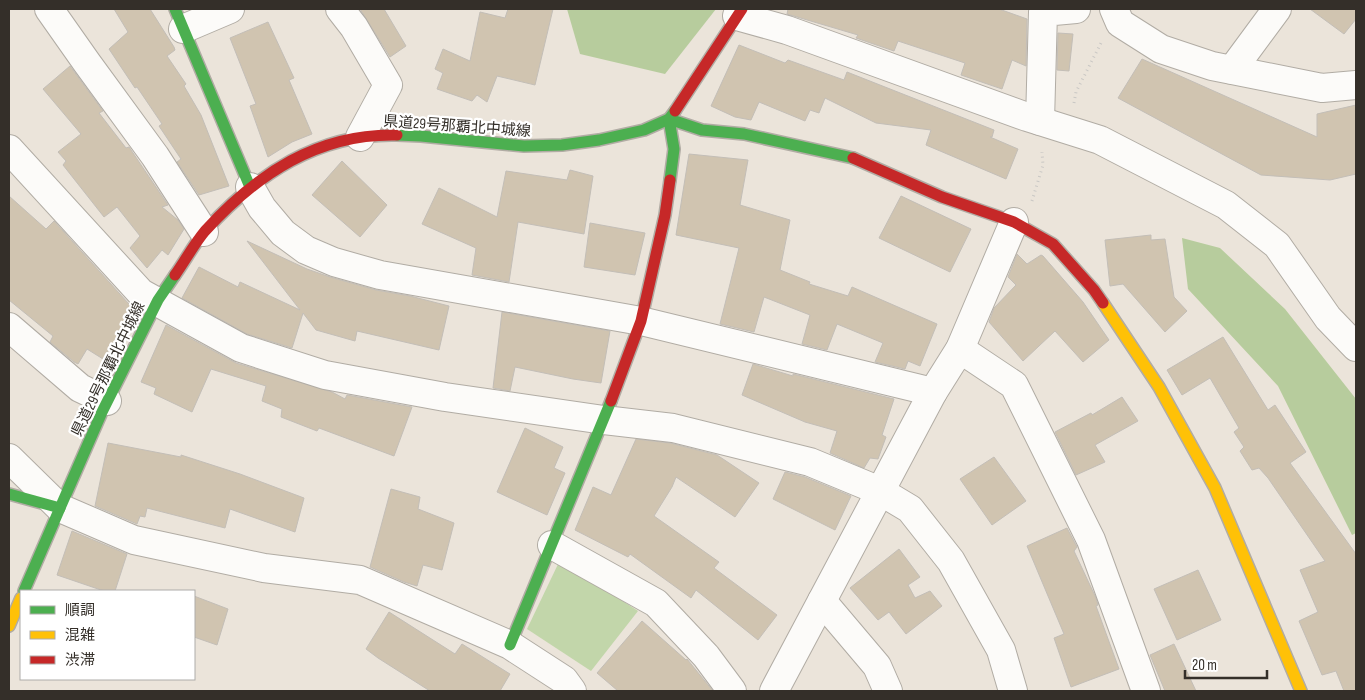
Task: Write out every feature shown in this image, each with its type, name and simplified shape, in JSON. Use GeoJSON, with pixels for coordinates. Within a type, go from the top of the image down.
{"type":"FeatureCollection","features":[{"type":"Feature","properties":{"kind":"street"},"geometry":{"type":"LineString","coordinates":[[49,9],[86,63],[155,156],[204,232]]}},
{"type":"Feature","properties":{"kind":"street"},"geometry":{"type":"LineString","coordinates":[[230,9],[179,19],[250,187],[262,208],[283,233],[306,250],[334,262],[380,275],[641,321],[932,392]]}},
{"type":"Feature","properties":{"kind":"street"},"geometry":{"type":"LineString","coordinates":[[340,9],[354,27],[388,85],[360,137]]}},
{"type":"Feature","properties":{"kind":"street"},"geometry":{"type":"LineString","coordinates":[[1040,121],[1044,12],[1076,9]]}},
{"type":"Feature","properties":{"kind":"street"},"geometry":{"type":"LineString","coordinates":[[1114,9],[1120,23],[1161,49],[1212,66],[1322,88],[1355,84]]}},
{"type":"Feature","properties":{"kind":"street"},"geometry":{"type":"LineString","coordinates":[[1232,70],[1277,9]]}},
{"type":"Feature","properties":{"kind":"street"},"geometry":{"type":"LineString","coordinates":[[510,646],[604,420],[641,321],[665,215],[674,148],[669,119],[739,12],[1040,121],[1100,140],[1226,205],[1277,245],[1328,318],[1356,347]]}},
{"type":"Feature","properties":{"kind":"street"},"geometry":{"type":"LineString","coordinates":[[669,119],[702,130],[744,134],[848,156],[942,197],[1019,224],[1053,244],[1094,290],[1158,387],[1215,488],[1301,691]]}},
{"type":"Feature","properties":{"kind":"street","name":"県道29号那覇北中城線"},"geometry":{"type":"LineString","coordinates":[[24,590],[107,402],[158,300],[204,232],[250,187],[300,155],[347,139],[382,135],[421,136],[524,146],[562,145],[599,140],[644,130],[669,119]]}},
{"type":"Feature","properties":{"kind":"street"},"geometry":{"type":"LineString","coordinates":[[9,149],[141,292],[241,348],[325,375],[445,397],[673,428],[810,462],[880,491],[910,509],[951,561],[1002,650],[1013,691]]}},
{"type":"Feature","properties":{"kind":"street"},"geometry":{"type":"LineString","coordinates":[[774,691],[932,392],[960,349],[1019,224]]}},
{"type":"Feature","properties":{"kind":"street"},"geometry":{"type":"LineString","coordinates":[[9,327],[80,388],[107,402]]}},
{"type":"Feature","properties":{"kind":"street"},"geometry":{"type":"LineString","coordinates":[[960,349],[1014,385],[1091,540],[1146,691]]}},
{"type":"Feature","properties":{"kind":"street"},"geometry":{"type":"LineString","coordinates":[[9,458],[60,508]]}},
{"type":"Feature","properties":{"kind":"street"},"geometry":{"type":"LineString","coordinates":[[9,494],[60,508],[134,540],[264,568],[360,580],[510,646],[564,680],[572,691]]}},
{"type":"Feature","properties":{"kind":"street"},"geometry":{"type":"LineString","coordinates":[[552,545],[656,602],[706,656],[732,691]]}},
{"type":"Feature","properties":{"kind":"street"},"geometry":{"type":"LineString","coordinates":[[9,626],[20,600]]}},
{"type":"Feature","properties":{"kind":"street"},"geometry":{"type":"LineString","coordinates":[[822,601],[877,666],[888,691]]}},
{"type":"Feature","properties":{"kind":"path"},"geometry":{"type":"LineString","coordinates":[[1071,130],[1076,92],[1102,41]]}},
{"type":"Feature","properties":{"kind":"path"},"geometry":{"type":"LineString","coordinates":[[1019,224],[1044,165],[1040,121]]}},
{"type":"Feature","properties":{"kind":"green space"},"geometry":{"type":"Polygon","coordinates":[[[567,9],[716,9],[665,74],[580,54],[567,9]]]}},
{"type":"Feature","properties":{"kind":"green space"},"geometry":{"type":"Polygon","coordinates":[[[1182,238],[1220,248],[1285,309],[1356,399],[1356,533],[1352,535],[1278,386],[1188,289],[1182,238]]]}},
{"type":"Feature","properties":{"kind":"green space"},"geometry":{"type":"Polygon","coordinates":[[[560,560],[638,611],[591,671],[527,629],[560,560]]]}},
{"type":"Feature","properties":{"kind":"building"},"geometry":{"type":"Polygon","coordinates":[[[114,9],[150,9],[174,47],[175,50],[167,56],[186,84],[184,86],[201,115],[229,186],[199,195],[177,162],[181,159],[159,126],[162,124],[109,49],[128,32],[114,9]]]}},
{"type":"Feature","properties":{"kind":"building"},"geometry":{"type":"Polygon","coordinates":[[[360,9],[384,9],[406,46],[390,57],[360,9]]]}},
{"type":"Feature","properties":{"kind":"building"},"geometry":{"type":"Polygon","coordinates":[[[508,9],[553,9],[535,85],[497,76],[487,102],[477,95],[472,101],[437,89],[443,73],[435,69],[443,49],[470,61],[480,12],[505,18],[508,9]]]}},
{"type":"Feature","properties":{"kind":"building"},"geometry":{"type":"Polygon","coordinates":[[[788,9],[999,9],[1027,19],[1026,66],[1012,60],[1002,89],[961,75],[965,63],[898,41],[894,51],[856,38],[858,35],[787,14],[788,9]]]}},
{"type":"Feature","properties":{"kind":"building"},"geometry":{"type":"Polygon","coordinates":[[[1310,9],[1356,9],[1356,19],[1344,34],[1310,9]]]}},
{"type":"Feature","properties":{"kind":"building"},"geometry":{"type":"Polygon","coordinates":[[[268,22],[294,78],[289,80],[312,134],[292,142],[268,157],[250,106],[256,104],[230,38],[268,22]]]}},
{"type":"Feature","properties":{"kind":"building"},"geometry":{"type":"Polygon","coordinates":[[[1058,33],[1073,34],[1069,71],[1057,70],[1058,33]]]}},
{"type":"Feature","properties":{"kind":"building"},"geometry":{"type":"Polygon","coordinates":[[[739,45],[785,63],[788,60],[844,80],[847,72],[994,130],[992,137],[990,137],[1018,149],[1006,179],[926,145],[931,130],[876,123],[825,98],[819,113],[810,110],[805,121],[759,102],[751,120],[735,117],[711,106],[739,45]]]}},
{"type":"Feature","properties":{"kind":"building"},"geometry":{"type":"Polygon","coordinates":[[[1142,59],[1317,137],[1317,114],[1356,105],[1356,174],[1330,180],[1261,175],[1118,98],[1142,59]]]}},
{"type":"Feature","properties":{"kind":"building"},"geometry":{"type":"Polygon","coordinates":[[[70,66],[103,111],[99,113],[126,148],[129,147],[168,205],[162,207],[178,220],[184,229],[168,255],[162,250],[147,268],[130,248],[140,236],[117,207],[104,217],[63,165],[66,161],[58,152],[81,134],[43,89],[70,66]]]}},
{"type":"Feature","properties":{"kind":"building"},"geometry":{"type":"Polygon","coordinates":[[[689,154],[748,160],[740,205],[790,220],[780,270],[810,282],[809,284],[848,296],[852,287],[937,324],[920,366],[908,361],[905,369],[875,362],[883,343],[837,324],[827,350],[802,344],[810,315],[764,297],[754,332],[720,324],[739,248],[676,235],[689,154]]]}},
{"type":"Feature","properties":{"kind":"building"},"geometry":{"type":"Polygon","coordinates":[[[342,161],[387,205],[360,237],[312,195],[342,161]]]}},
{"type":"Feature","properties":{"kind":"building"},"geometry":{"type":"Polygon","coordinates":[[[570,170],[593,176],[584,234],[518,222],[509,282],[472,275],[476,248],[422,224],[439,188],[497,217],[506,171],[567,180],[570,170]]]}},
{"type":"Feature","properties":{"kind":"building"},"geometry":{"type":"Polygon","coordinates":[[[9,196],[46,229],[54,221],[129,304],[135,308],[103,359],[87,349],[78,364],[74,362],[50,342],[53,336],[9,300],[9,196]]]}},
{"type":"Feature","properties":{"kind":"building"},"geometry":{"type":"Polygon","coordinates":[[[901,196],[971,229],[950,272],[879,238],[901,196]]]}},
{"type":"Feature","properties":{"kind":"building"},"geometry":{"type":"Polygon","coordinates":[[[590,223],[645,233],[635,275],[584,267],[590,223]]]}},
{"type":"Feature","properties":{"kind":"building"},"geometry":{"type":"Polygon","coordinates":[[[1151,235],[1151,240],[1165,239],[1174,297],[1187,311],[1165,332],[1123,284],[1110,286],[1105,240],[1151,235]]]}},
{"type":"Feature","properties":{"kind":"building"},"geometry":{"type":"Polygon","coordinates":[[[247,241],[307,269],[330,277],[376,290],[449,306],[439,350],[357,331],[355,341],[316,330],[303,313],[292,348],[247,334],[182,298],[199,267],[238,287],[240,282],[300,310],[247,241]]]}},
{"type":"Feature","properties":{"kind":"building"},"geometry":{"type":"Polygon","coordinates":[[[1017,254],[1027,264],[1041,255],[1043,256],[1083,302],[1109,340],[1083,362],[1055,331],[1023,361],[989,322],[994,308],[1016,285],[1008,277],[1017,254]]]}},
{"type":"Feature","properties":{"kind":"building"},"geometry":{"type":"Polygon","coordinates":[[[502,312],[610,331],[601,383],[515,367],[510,391],[493,388],[502,312]]]}},
{"type":"Feature","properties":{"kind":"building"},"geometry":{"type":"Polygon","coordinates":[[[166,325],[236,363],[332,392],[345,399],[347,395],[412,407],[394,456],[319,428],[317,431],[281,417],[282,409],[262,401],[266,386],[211,369],[192,412],[154,394],[156,388],[141,382],[166,325]]]}},
{"type":"Feature","properties":{"kind":"building"},"geometry":{"type":"Polygon","coordinates":[[[1223,337],[1268,410],[1275,405],[1306,452],[1290,463],[1356,554],[1356,691],[1344,691],[1336,671],[1322,675],[1299,621],[1318,612],[1300,570],[1325,561],[1268,478],[1259,468],[1252,470],[1240,451],[1244,447],[1234,432],[1239,428],[1210,378],[1182,395],[1167,370],[1223,337]]]}},
{"type":"Feature","properties":{"kind":"building"},"geometry":{"type":"Polygon","coordinates":[[[753,364],[793,376],[793,374],[894,399],[882,435],[886,437],[878,459],[870,458],[864,468],[830,453],[837,431],[805,422],[742,395],[753,364]]]}},
{"type":"Feature","properties":{"kind":"building"},"geometry":{"type":"Polygon","coordinates":[[[1122,397],[1138,421],[1095,445],[1105,462],[1076,475],[1055,432],[1091,413],[1092,415],[1122,397]]]}},
{"type":"Feature","properties":{"kind":"building"},"geometry":{"type":"Polygon","coordinates":[[[525,428],[563,447],[554,468],[565,473],[547,515],[497,492],[525,428]]]}},
{"type":"Feature","properties":{"kind":"building"},"geometry":{"type":"Polygon","coordinates":[[[636,439],[670,443],[717,455],[759,483],[735,517],[676,477],[654,516],[719,562],[714,568],[777,615],[758,640],[696,590],[691,598],[630,554],[628,557],[575,530],[593,487],[611,495],[636,439]]]}},
{"type":"Feature","properties":{"kind":"building"},"geometry":{"type":"Polygon","coordinates":[[[108,443],[181,457],[181,455],[240,474],[304,498],[295,532],[230,509],[225,528],[147,508],[145,517],[140,516],[137,524],[95,506],[108,443]]]}},
{"type":"Feature","properties":{"kind":"building"},"geometry":{"type":"Polygon","coordinates":[[[994,457],[1026,501],[992,525],[960,479],[994,457]]]}},
{"type":"Feature","properties":{"kind":"building"},"geometry":{"type":"Polygon","coordinates":[[[785,472],[805,477],[851,496],[835,530],[773,499],[785,472]]]}},
{"type":"Feature","properties":{"kind":"building"},"geometry":{"type":"Polygon","coordinates":[[[391,489],[420,497],[418,509],[454,523],[442,570],[423,565],[417,586],[370,567],[391,489]]]}},
{"type":"Feature","properties":{"kind":"building"},"geometry":{"type":"Polygon","coordinates":[[[1067,528],[1077,547],[1074,551],[1096,598],[1098,605],[1096,606],[1119,669],[1071,687],[1054,638],[1064,634],[1027,546],[1067,528]]]}},
{"type":"Feature","properties":{"kind":"building"},"geometry":{"type":"Polygon","coordinates":[[[72,531],[127,554],[115,590],[101,590],[57,575],[72,531]]]}},
{"type":"Feature","properties":{"kind":"building"},"geometry":{"type":"Polygon","coordinates":[[[899,549],[920,577],[908,585],[915,598],[930,591],[942,606],[906,634],[889,612],[878,620],[850,588],[899,549]]]}},
{"type":"Feature","properties":{"kind":"building"},"geometry":{"type":"Polygon","coordinates":[[[1198,570],[1221,620],[1177,640],[1154,589],[1198,570]]]}},
{"type":"Feature","properties":{"kind":"building"},"geometry":{"type":"Polygon","coordinates":[[[195,596],[228,609],[217,645],[195,637],[195,596]]]}},
{"type":"Feature","properties":{"kind":"building"},"geometry":{"type":"Polygon","coordinates":[[[389,612],[455,654],[462,644],[510,674],[500,691],[430,691],[378,658],[366,649],[389,612]]]}},
{"type":"Feature","properties":{"kind":"building"},"geometry":{"type":"Polygon","coordinates":[[[642,621],[687,659],[713,691],[618,691],[597,673],[642,621]]]}},
{"type":"Feature","properties":{"kind":"building"},"geometry":{"type":"Polygon","coordinates":[[[1174,644],[1196,691],[1165,691],[1150,655],[1174,644]]]}},
{"type":"Feature","properties":{"kind":"traffic: fast"},"geometry":{"type":"LineString","coordinates":[[175,9],[250,187]]}},
{"type":"Feature","properties":{"kind":"traffic: fast"},"geometry":{"type":"LineString","coordinates":[[397,135],[524,146],[562,145],[599,140],[644,130],[669,119],[675,111]]}},
{"type":"Feature","properties":{"kind":"traffic: fast"},"geometry":{"type":"LineString","coordinates":[[670,180],[674,149],[669,119],[702,130],[744,134],[853,158]]}},
{"type":"Feature","properties":{"kind":"traffic: fast"},"geometry":{"type":"LineString","coordinates":[[9,494],[60,508],[102,412],[158,300],[175,275]]}},
{"type":"Feature","properties":{"kind":"traffic: fast"},"geometry":{"type":"LineString","coordinates":[[510,645],[611,401]]}},
{"type":"Feature","properties":{"kind":"traffic: fast"},"geometry":{"type":"LineString","coordinates":[[24,590],[60,508]]}},
{"type":"Feature","properties":{"kind":"traffic: slow"},"geometry":{"type":"LineString","coordinates":[[1103,303],[1159,387],[1215,488],[1301,691]]}},
{"type":"Feature","properties":{"kind":"traffic: slow"},"geometry":{"type":"LineString","coordinates":[[9,626],[20,600]]}},
{"type":"Feature","properties":{"kind":"traffic: jam"},"geometry":{"type":"LineString","coordinates":[[675,111],[742,9]]}},
{"type":"Feature","properties":{"kind":"traffic: jam"},"geometry":{"type":"LineString","coordinates":[[175,275],[205,231],[225,210],[268,175],[315,149],[341,141],[368,136],[397,135]]}},
{"type":"Feature","properties":{"kind":"traffic: jam"},"geometry":{"type":"LineString","coordinates":[[853,158],[942,197],[1014,222],[1053,244],[1094,290],[1103,303]]}},
{"type":"Feature","properties":{"kind":"traffic: jam"},"geometry":{"type":"LineString","coordinates":[[611,401],[641,321],[665,215],[670,180]]}}]}
